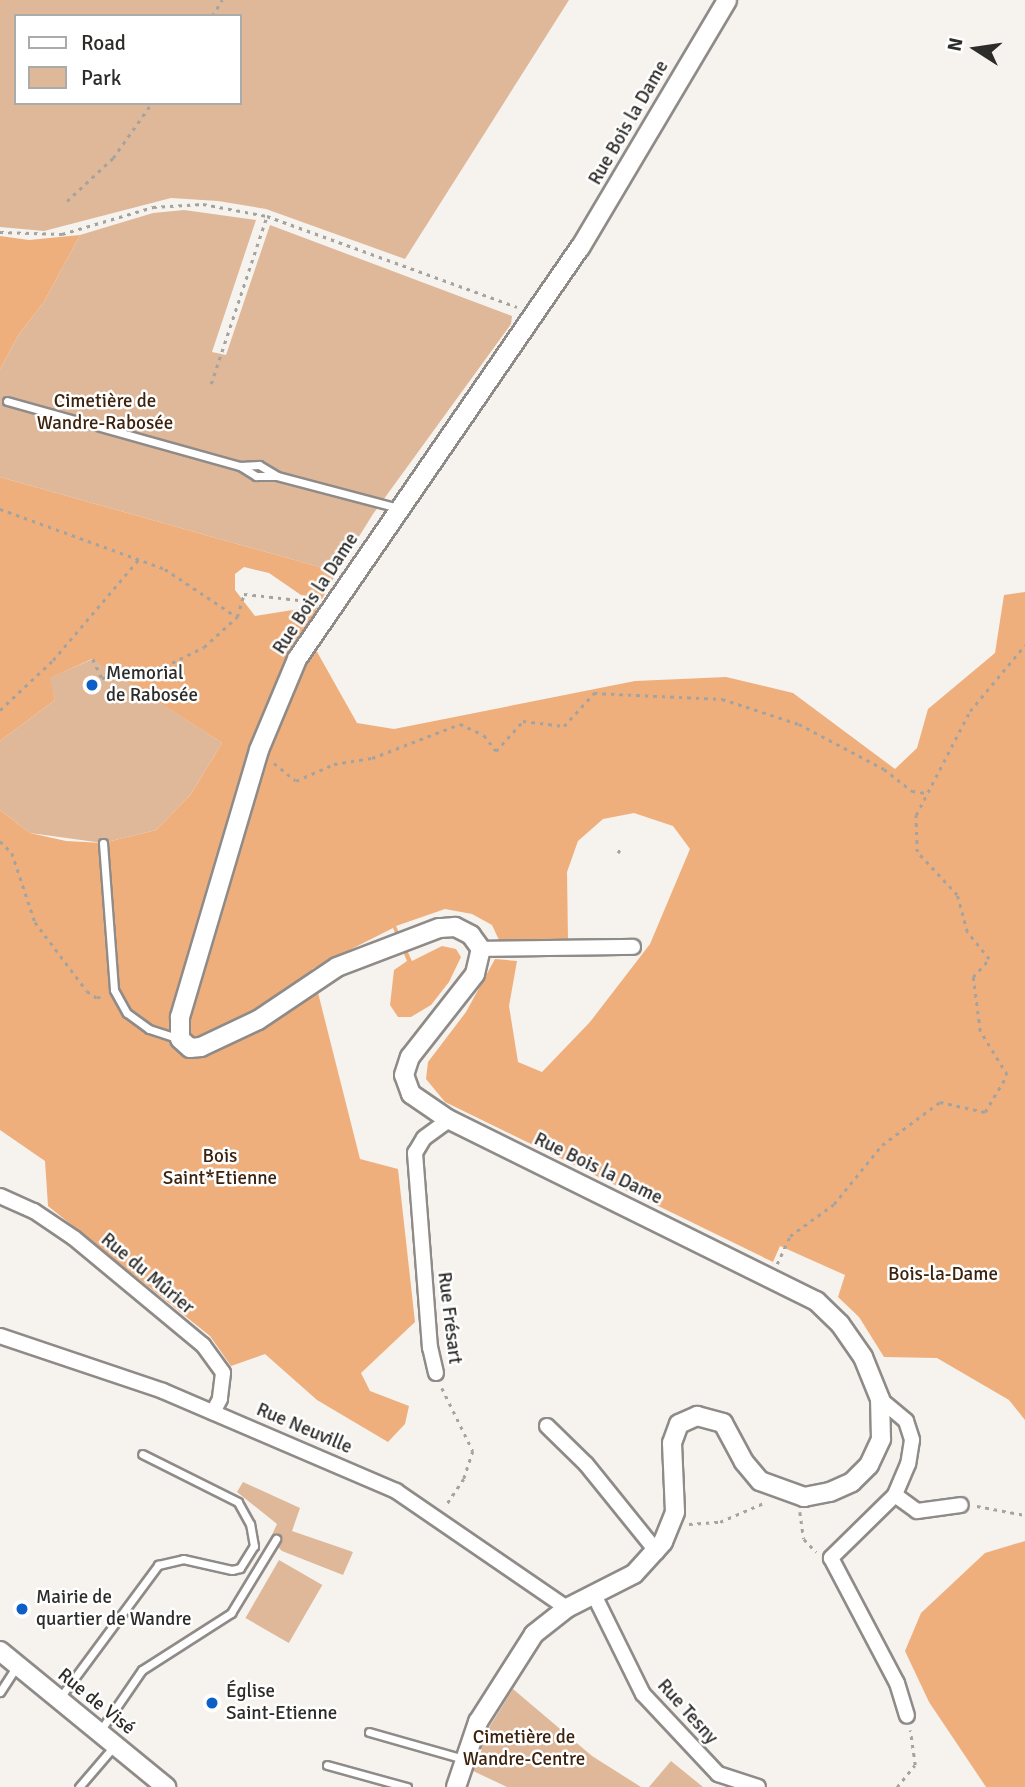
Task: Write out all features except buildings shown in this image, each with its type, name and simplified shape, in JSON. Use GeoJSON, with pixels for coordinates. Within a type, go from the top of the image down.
{"type":"FeatureCollection","features":[{"type":"Feature","properties":{"kind":"street","name":"Rue Bois la Dame"},"geometry":{"type":"LineString","coordinates":[[180,1039],[180,1017],[194,965],[259,750],[296,659],[580,248],[727,0]]}},
{"type":"Feature","properties":{"kind":"street"},"geometry":{"type":"LineString","coordinates":[[180,1039],[190,1048],[222,1041],[337,967],[416,934],[455,927],[471,935],[481,949],[633,947]]}},
{"type":"Feature","properties":{"kind":"street","name":"Rue Bois la Dame"},"geometry":{"type":"LineString","coordinates":[[481,949],[475,974],[410,1057],[404,1074],[411,1094],[449,1120],[816,1301],[840,1324],[863,1357],[880,1399],[881,1439],[870,1465],[852,1482],[804,1497]]}},
{"type":"Feature","properties":{"kind":"street","name":"Rue Frésart"},"geometry":{"type":"LineString","coordinates":[[436,1373],[429,1348],[415,1153],[424,1138],[449,1120]]}},
{"type":"Feature","properties":{"kind":"street","name":"Rue du Mûrier"},"geometry":{"type":"LineString","coordinates":[[0,1196],[34,1211],[74,1237],[203,1345],[223,1373],[220,1399],[212,1412]]}},
{"type":"Feature","properties":{"kind":"street","name":"Rue Neuville"},"geometry":{"type":"LineString","coordinates":[[0,1336],[212,1412],[396,1491],[567,1608]]}},
{"type":"Feature","properties":{"kind":"street","name":"Rue Bois la Dame"},"geometry":{"type":"LineString","coordinates":[[831,1559],[895,1495],[912,1440],[906,1421],[880,1399]]}},
{"type":"Feature","properties":{"kind":"street"},"geometry":{"type":"LineString","coordinates":[[456,1787],[478,1721],[534,1634],[567,1608],[595,1597],[634,1574],[657,1552],[672,1524],[673,1433],[679,1424],[697,1416],[723,1423],[744,1462],[760,1481],[804,1497]]}},
{"type":"Feature","properties":{"kind":"street"},"geometry":{"type":"LineString","coordinates":[[547,1426],[586,1464],[657,1552]]}},
{"type":"Feature","properties":{"kind":"street"},"geometry":{"type":"LineString","coordinates":[[895,1495],[917,1511],[961,1505]]}},
{"type":"Feature","properties":{"kind":"street"},"geometry":{"type":"LineString","coordinates":[[831,1559],[897,1683],[907,1716]]}},
{"type":"Feature","properties":{"kind":"street","name":"Rue Tesny"},"geometry":{"type":"LineString","coordinates":[[595,1597],[643,1694],[718,1774],[758,1787]]}},
{"type":"Feature","properties":{"kind":"street","name":"Rue de Visé"},"geometry":{"type":"LineString","coordinates":[[0,1651],[166,1787]]}},
{"type":"Feature","properties":{"kind":"lane"},"geometry":{"type":"LineString","coordinates":[[7,401],[240,466],[259,465],[276,476],[398,508]]}},
{"type":"Feature","properties":{"kind":"lane"},"geometry":{"type":"LineString","coordinates":[[103,843],[114,990],[127,1013],[149,1029],[180,1039]]}},
{"type":"Feature","properties":{"kind":"lane"},"geometry":{"type":"LineString","coordinates":[[59,1699],[158,1565],[183,1559],[232,1570],[240,1568],[254,1546],[250,1524],[238,1502],[142,1454]]}},
{"type":"Feature","properties":{"kind":"lane"},"geometry":{"type":"LineString","coordinates":[[100,1731],[142,1670],[231,1613],[276,1539]]}},
{"type":"Feature","properties":{"kind":"lane"},"geometry":{"type":"LineString","coordinates":[[0,1692],[17,1665]]}},
{"type":"Feature","properties":{"kind":"lane"},"geometry":{"type":"LineString","coordinates":[[369,1732],[464,1759]]}},
{"type":"Feature","properties":{"kind":"lane"},"geometry":{"type":"LineString","coordinates":[[79,1787],[116,1745]]}},
{"type":"Feature","properties":{"kind":"lane"},"geometry":{"type":"LineString","coordinates":[[327,1765],[407,1787]]}},
{"type":"Feature","properties":{"kind":"path"},"geometry":{"type":"LineString","coordinates":[[67,201],[113,158],[151,105]]}},
{"type":"Feature","properties":{"kind":"path"},"geometry":{"type":"LineString","coordinates":[[0,232],[62,234],[153,207],[203,204],[268,216],[534,313]]}},
{"type":"Feature","properties":{"kind":"path"},"geometry":{"type":"LineString","coordinates":[[211,384],[268,216]]}},
{"type":"Feature","properties":{"kind":"path"},"geometry":{"type":"LineString","coordinates":[[0,509],[165,569],[237,617]]}},
{"type":"Feature","properties":{"kind":"path"},"geometry":{"type":"LineString","coordinates":[[0,710],[53,660],[138,560]]}},
{"type":"Feature","properties":{"kind":"path"},"geometry":{"type":"LineString","coordinates":[[93,659],[102,678],[149,674],[204,647],[237,617],[244,594],[319,602],[329,608]]}},
{"type":"Feature","properties":{"kind":"path"},"geometry":{"type":"LineString","coordinates":[[766,1276],[778,1264],[790,1236],[835,1204],[882,1145],[940,1102],[985,1112],[1007,1075],[979,1031],[972,977],[989,959],[967,932],[957,895],[917,852],[916,815],[970,711],[1025,645]]}},
{"type":"Feature","properties":{"kind":"path"},"geometry":{"type":"LineString","coordinates":[[259,750],[296,781],[334,764],[372,758],[460,724],[484,735],[496,751],[523,721],[564,726],[594,693],[722,699],[799,724],[884,769],[912,791],[927,793]]}},
{"type":"Feature","properties":{"kind":"path"},"geometry":{"type":"LineString","coordinates":[[0,841],[12,853],[35,922],[87,990],[96,998],[114,990]]}},
{"type":"Feature","properties":{"kind":"path"},"geometry":{"type":"LineString","coordinates":[[618,853],[621,847]]}},
{"type":"Feature","properties":{"kind":"path","name":"Rue Frésart"},"geometry":{"type":"LineString","coordinates":[[436,1373],[473,1451],[464,1479],[438,1518]]}},
{"type":"Feature","properties":{"kind":"path"},"geometry":{"type":"LineString","coordinates":[[672,1524],[720,1522],[782,1491]]}},
{"type":"Feature","properties":{"kind":"path"},"geometry":{"type":"LineString","coordinates":[[804,1497],[800,1512],[804,1539],[824,1559],[831,1559]]}},
{"type":"Feature","properties":{"kind":"path"},"geometry":{"type":"LineString","coordinates":[[961,1505],[1025,1515]]}},
{"type":"Feature","properties":{"kind":"path"},"geometry":{"type":"LineString","coordinates":[[898,1787],[915,1765],[907,1716]]}},
{"type":"Feature","properties":{"kind":"green space"},"geometry":{"type":"Polygon","coordinates":[[[0,0],[569,0],[405,259],[266,209],[218,201],[171,198],[44,231],[0,227],[0,0]]]}},
{"type":"Feature","properties":{"kind":"green space","name":"Cimetière de Wandre-Rabosée"},"geometry":{"type":"Polygon","coordinates":[[[184,210],[256,220],[212,352],[226,355],[270,225],[512,316],[511,324],[373,514],[337,572],[0,477],[0,369],[19,334],[44,302],[80,235],[153,213],[184,210]]]}},
{"type":"Feature","properties":{"kind":"green space"},"geometry":{"type":"Polygon","coordinates":[[[80,235],[44,302],[19,334],[0,369],[0,236],[29,240],[80,235]]]}},
{"type":"Feature","properties":{"kind":"green space"},"geometry":{"type":"Polygon","coordinates":[[[0,477],[337,572],[322,599],[301,595],[269,573],[244,567],[235,574],[235,590],[255,616],[318,606],[302,642],[316,650],[357,723],[394,729],[635,681],[726,677],[793,693],[895,769],[917,748],[928,709],[995,653],[1004,595],[1025,592],[1025,1420],[1009,1400],[937,1358],[884,1357],[859,1317],[838,1297],[845,1275],[780,1246],[773,1262],[445,1102],[426,1079],[428,1062],[466,1012],[495,959],[517,961],[509,1006],[518,1062],[542,1072],[590,1022],[650,944],[690,849],[673,826],[634,813],[603,819],[578,841],[567,872],[568,940],[499,940],[492,925],[472,914],[445,909],[396,926],[412,961],[442,946],[456,949],[461,957],[449,982],[431,1005],[411,1017],[398,1017],[390,1005],[394,970],[407,961],[393,928],[312,969],[360,1159],[398,1169],[415,1322],[361,1373],[370,1391],[409,1406],[405,1424],[388,1442],[317,1400],[265,1354],[231,1366],[210,1336],[48,1206],[45,1161],[0,1130],[0,810],[30,833],[66,841],[103,843],[156,830],[191,794],[222,743],[92,659],[50,678],[55,700],[0,741],[0,477]]]}},
{"type":"Feature","properties":{"kind":"green space"},"geometry":{"type":"Polygon","coordinates":[[[93,659],[222,743],[191,794],[156,830],[103,843],[30,833],[0,810],[0,741],[55,700],[49,678],[93,659]]]}},
{"type":"Feature","properties":{"kind":"green space"},"geometry":{"type":"Polygon","coordinates":[[[243,1482],[300,1508],[292,1531],[353,1552],[343,1575],[282,1551],[270,1539],[277,1524],[237,1492],[243,1482]]]}},
{"type":"Feature","properties":{"kind":"green space"},"geometry":{"type":"Polygon","coordinates":[[[1025,1541],[1025,1787],[986,1787],[929,1702],[905,1651],[921,1613],[985,1553],[1025,1541]]]}},
{"type":"Feature","properties":{"kind":"green space"},"geometry":{"type":"Polygon","coordinates":[[[279,1560],[322,1585],[289,1643],[246,1618],[279,1560]]]}},
{"type":"Feature","properties":{"kind":"green space","name":"Cimetière de Wandre-Centre"},"geometry":{"type":"Polygon","coordinates":[[[513,1689],[592,1756],[641,1787],[507,1787],[471,1770],[475,1750],[513,1689]]]}},
{"type":"Feature","properties":{"kind":"green space"},"geometry":{"type":"Polygon","coordinates":[[[671,1761],[703,1787],[649,1787],[671,1761]]]}},
{"type":"Feature","properties":{"kind":"place","name":"Memorial de Rabosée"},"geometry":{"type":"Point","coordinates":[92,685]}},
{"type":"Feature","properties":{"kind":"place","name":"Mairie de quartier de Wandre"},"geometry":{"type":"Point","coordinates":[22,1609]}},
{"type":"Feature","properties":{"kind":"place","name":"Église Saint-Etienne"},"geometry":{"type":"Point","coordinates":[212,1703]}},
{"type":"Feature","properties":{"kind":"park label","name":"Bois Saint*Etienne"},"geometry":{"type":"Point","coordinates":[220,1168]}},
{"type":"Feature","properties":{"kind":"park label","name":"Bois-la-Dame"},"geometry":{"type":"Point","coordinates":[943,1275]}}]}
